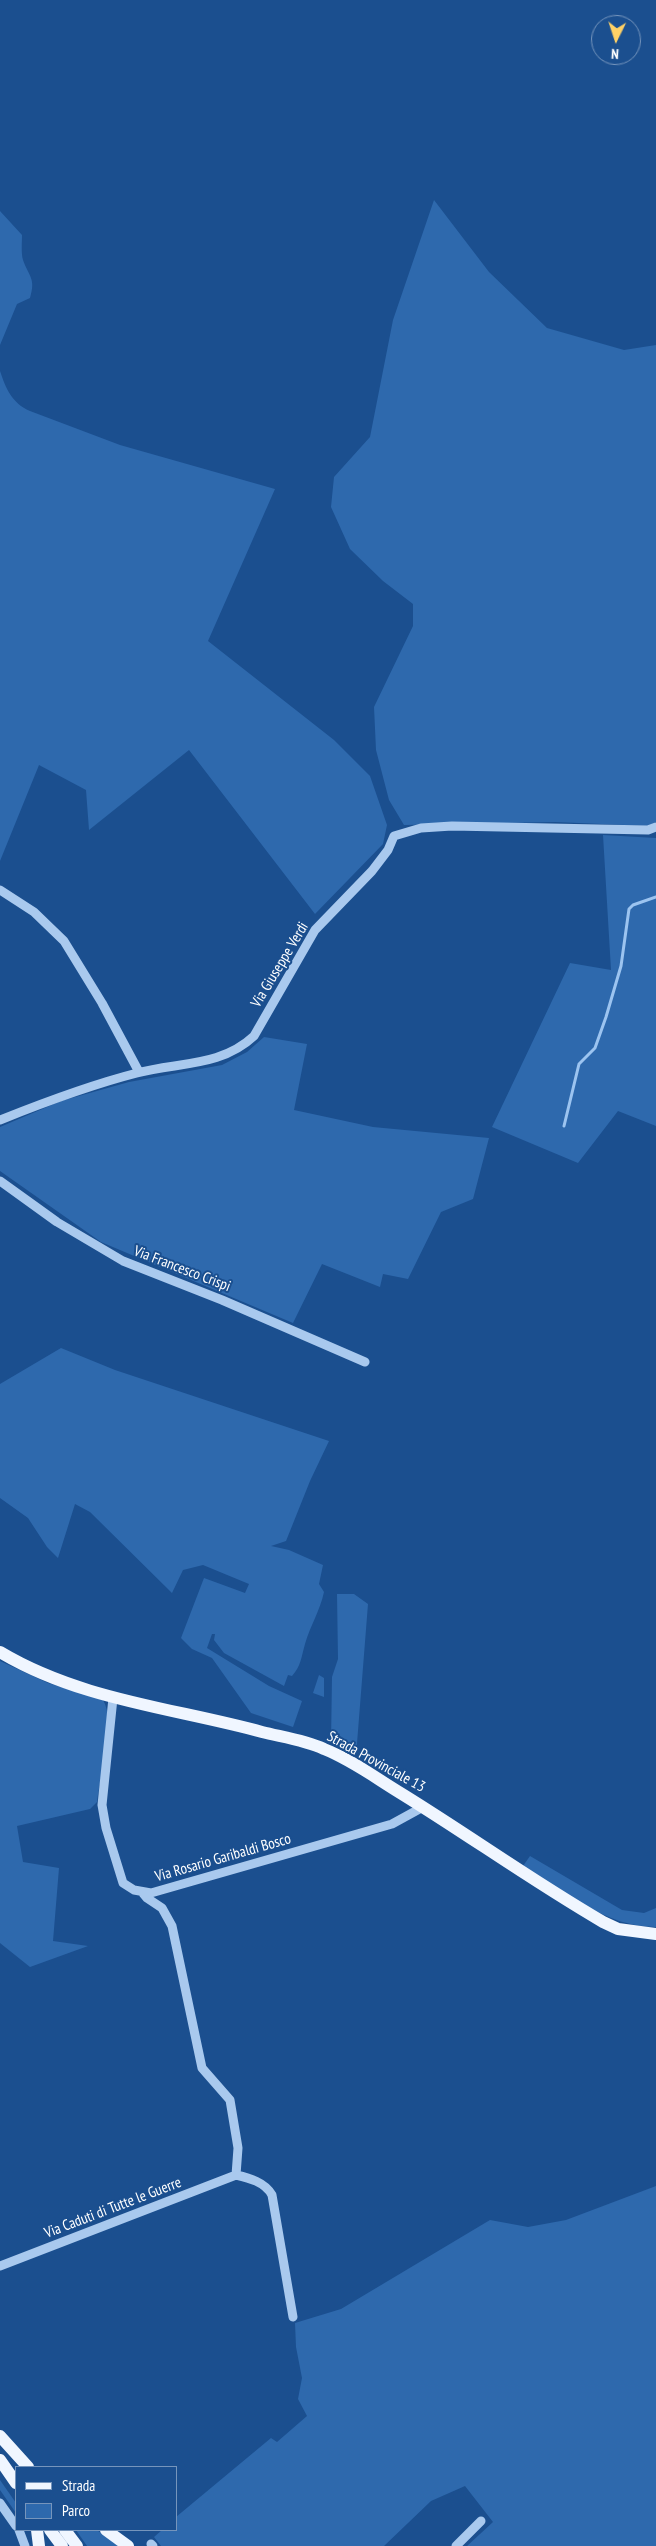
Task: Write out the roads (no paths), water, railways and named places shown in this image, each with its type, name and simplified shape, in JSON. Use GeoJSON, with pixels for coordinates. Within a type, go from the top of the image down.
{"type":"FeatureCollection","features":[{"type":"Feature","properties":{"kind":"main road","name":"Strada Provinciale 13"},"geometry":{"type":"LineString","coordinates":[[0,1652],[68,1683],[113,1698],[157,1709],[226,1722],[323,1748],[423,1807],[603,1922],[618,1929],[656,1934]]}},
{"type":"Feature","properties":{"kind":"main road"},"geometry":{"type":"LineString","coordinates":[[0,2436],[27,2466]]}},
{"type":"Feature","properties":{"kind":"main road"},"geometry":{"type":"LineString","coordinates":[[0,2440],[19,2466]]}},
{"type":"Feature","properties":{"kind":"main road"},"geometry":{"type":"LineString","coordinates":[[0,2460],[15,2482]]}},
{"type":"Feature","properties":{"kind":"main road"},"geometry":{"type":"LineString","coordinates":[[37,2531],[39,2546]]}},
{"type":"Feature","properties":{"kind":"main road"},"geometry":{"type":"LineString","coordinates":[[51,2531],[62,2546]]}},
{"type":"Feature","properties":{"kind":"main road"},"geometry":{"type":"LineString","coordinates":[[66,2531],[77,2546]]}},
{"type":"Feature","properties":{"kind":"main road"},"geometry":{"type":"LineString","coordinates":[[107,2531],[128,2546]]}},
{"type":"Feature","properties":{"kind":"street","name":"Via Giuseppe Verdi"},"geometry":{"type":"LineString","coordinates":[[0,1120],[74,1090],[139,1072],[198,1063],[228,1055],[243,1047],[254,1036],[315,930],[372,871],[388,850],[394,836],[421,828],[452,826],[648,830],[656,827]]}},
{"type":"Feature","properties":{"kind":"street"},"geometry":{"type":"LineString","coordinates":[[0,890],[34,912],[64,941],[102,1003],[139,1072]]}},
{"type":"Feature","properties":{"kind":"street","name":"Via Francesco Crispi"},"geometry":{"type":"LineString","coordinates":[[0,1181],[57,1222],[123,1261],[222,1300],[365,1362]]}},
{"type":"Feature","properties":{"kind":"street","name":"Via Rosario Garibaldi Bosco"},"geometry":{"type":"LineString","coordinates":[[113,1698],[102,1805],[106,1828],[124,1883],[142,1892],[151,1893],[392,1824],[423,1807]]}},
{"type":"Feature","properties":{"kind":"street"},"geometry":{"type":"LineString","coordinates":[[142,1892],[147,1898],[162,1908],[172,1926],[202,2068],[230,2100],[238,2148],[236,2175],[260,2183],[272,2195],[293,2317]]}},
{"type":"Feature","properties":{"kind":"street","name":"Via Caduti di Tutte le Guerre"},"geometry":{"type":"LineString","coordinates":[[0,2266],[236,2175]]}},
{"type":"Feature","properties":{"kind":"street"},"geometry":{"type":"LineString","coordinates":[[0,2503],[15,2525]]}},
{"type":"Feature","properties":{"kind":"street"},"geometry":{"type":"LineString","coordinates":[[456,2546],[481,2521]]}},
{"type":"Feature","properties":{"kind":"street"},"geometry":{"type":"LineString","coordinates":[[19,2531],[25,2546]]}},
{"type":"Feature","properties":{"kind":"waterway"},"geometry":{"type":"LineString","coordinates":[[564,1126],[579,1064],[595,1048],[606,1017],[621,966],[629,909],[633,905],[656,897]]}}]}
